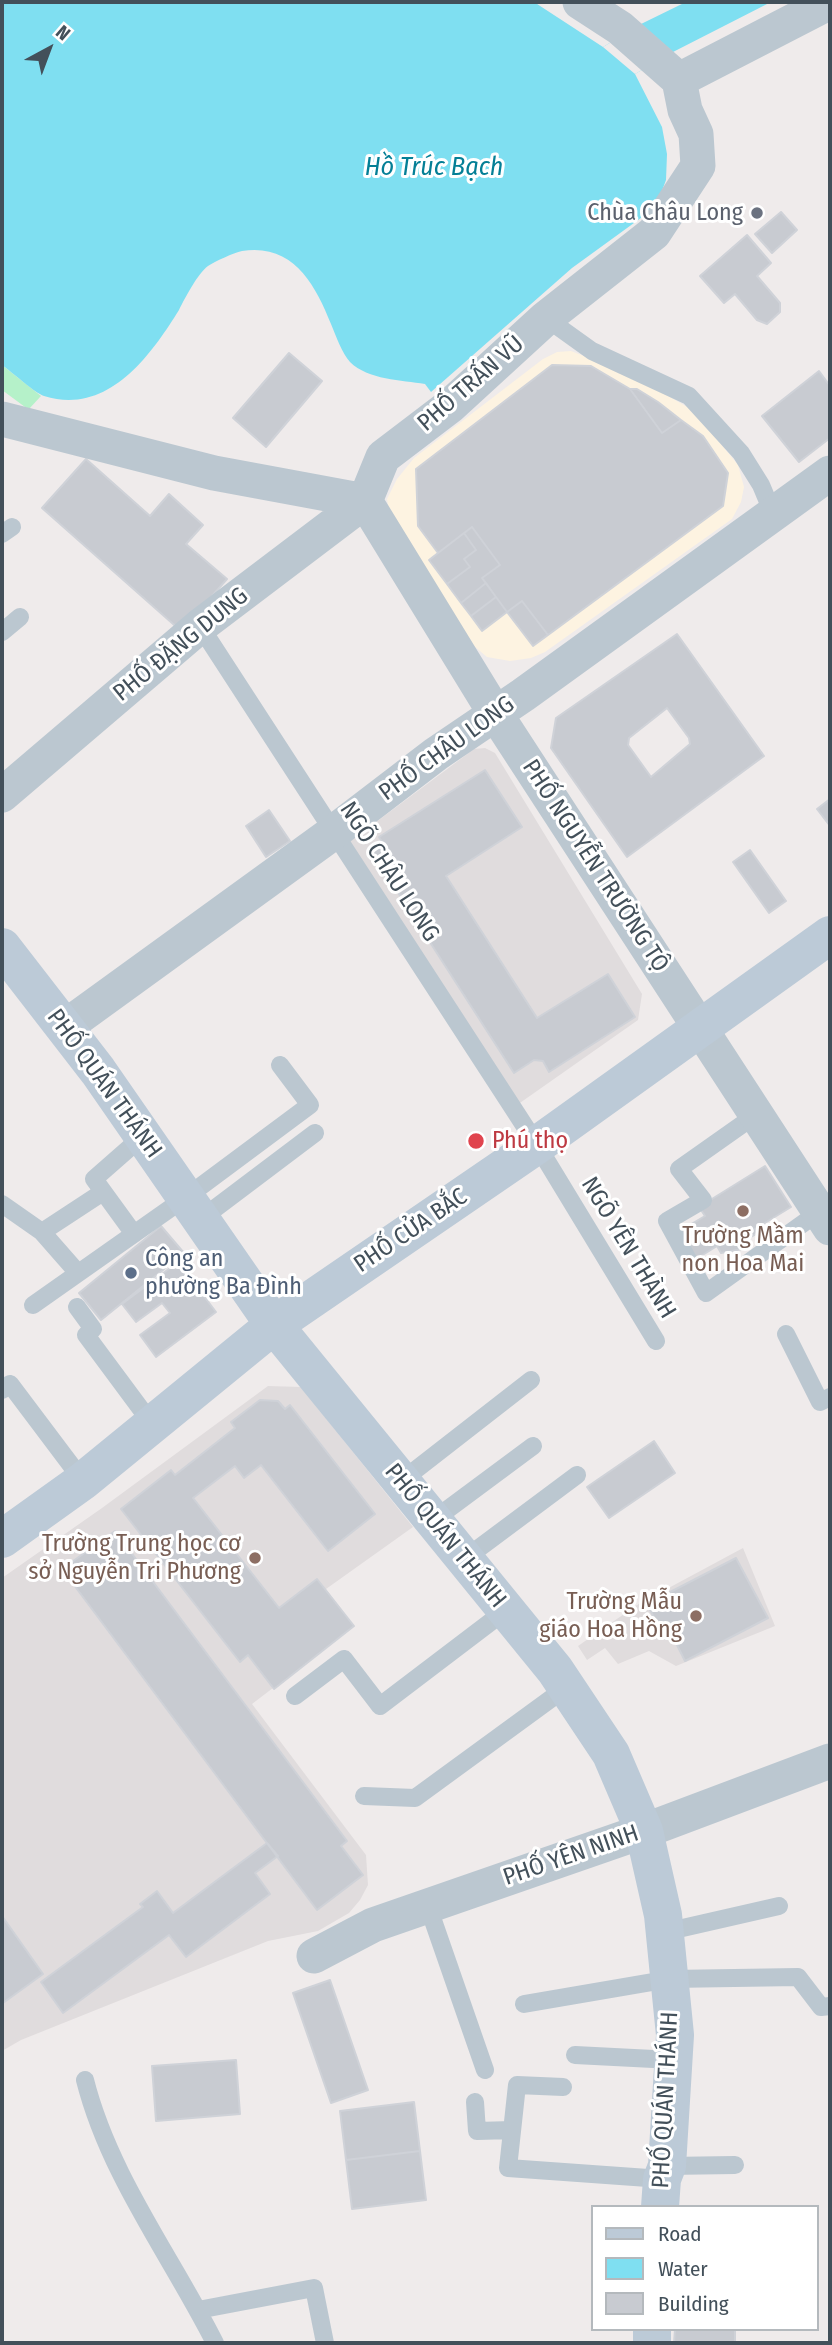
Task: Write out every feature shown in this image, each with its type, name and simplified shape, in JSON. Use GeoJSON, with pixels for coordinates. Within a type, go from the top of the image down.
{"type":"FeatureCollection","features":[{"type":"Feature","properties":{"kind":"main road","name":"PHỐ CỬA BẮC"},"geometry":{"type":"LineString","coordinates":[[2,1539],[83,1481],[274,1325],[537,1145],[700,1026],[827,944]]}},
{"type":"Feature","properties":{"kind":"main road","name":"PHỐ QUÁN THÁNH"},"geometry":{"type":"LineString","coordinates":[[2,947],[65,1027],[274,1325],[566,1687],[611,1754],[643,1831],[665,1932],[675,2035],[663,2184]]}},
{"type":"Feature","properties":{"kind":"street"},"geometry":{"type":"LineString","coordinates":[[580,2],[620,28],[679,80],[830,2]]}},
{"type":"Feature","properties":{"kind":"street","name":"PHỐ TRẤN VŨ"},"geometry":{"type":"LineString","coordinates":[[365,501],[383,457],[450,406],[546,318],[654,233],[698,166],[696,134],[685,110],[679,80]]}},
{"type":"Feature","properties":{"kind":"street"},"geometry":{"type":"LineString","coordinates":[[2,419],[214,473],[365,501]]}},
{"type":"Feature","properties":{"kind":"street","name":"PHỐ CHÂU LONG"},"geometry":{"type":"LineString","coordinates":[[65,1027],[334,832],[436,754],[774,516],[830,473]]}},
{"type":"Feature","properties":{"kind":"street","name":"PHỐ ĐẶNG DUNG"},"geometry":{"type":"LineString","coordinates":[[2,794],[200,626],[365,501]]}},
{"type":"Feature","properties":{"kind":"street","name":"PHỐ NGUYỄN TRƯỜNG TỘ"},"geometry":{"type":"LineString","coordinates":[[365,501],[495,713],[827,1221]]}},
{"type":"Feature","properties":{"kind":"street","name":"PHỐ YÊN NINH"},"geometry":{"type":"LineString","coordinates":[[314,1956],[373,1925],[643,1831],[830,1761]]}},
{"type":"Feature","properties":{"kind":"lane"},"geometry":{"type":"LineString","coordinates":[[546,318],[592,351],[689,396],[741,453],[761,485],[774,516]]}},
{"type":"Feature","properties":{"kind":"lane"},"geometry":{"type":"LineString","coordinates":[[2,632],[19,617]]}},
{"type":"Feature","properties":{"kind":"lane","name":"NGÕ CHÂU LONG"},"geometry":{"type":"LineString","coordinates":[[200,626],[537,1145]]}},
{"type":"Feature","properties":{"kind":"lane"},"geometry":{"type":"LineString","coordinates":[[193,1209],[310,1105],[280,1065]]}},
{"type":"Feature","properties":{"kind":"lane"},"geometry":{"type":"LineString","coordinates":[[757,1114],[679,1169],[703,1200],[667,1221],[706,1293],[827,1221]]}},
{"type":"Feature","properties":{"kind":"lane"},"geometry":{"type":"LineString","coordinates":[[33,1305],[134,1234],[193,1209],[315,1133]]}},
{"type":"Feature","properties":{"kind":"lane"},"geometry":{"type":"LineString","coordinates":[[134,1234],[94,1179],[143,1136]]}},
{"type":"Feature","properties":{"kind":"lane","name":"NGÕ YÊN THÀNH"},"geometry":{"type":"LineString","coordinates":[[537,1145],[656,1341]]}},
{"type":"Feature","properties":{"kind":"lane"},"geometry":{"type":"LineString","coordinates":[[42,1232],[103,1192]]}},
{"type":"Feature","properties":{"kind":"lane"},"geometry":{"type":"LineString","coordinates":[[2,1204],[42,1232],[78,1273]]}},
{"type":"Feature","properties":{"kind":"lane"},"geometry":{"type":"LineString","coordinates":[[77,1307],[93,1329],[86,1335],[152,1424]]}},
{"type":"Feature","properties":{"kind":"lane"},"geometry":{"type":"LineString","coordinates":[[786,1334],[820,1402],[830,1397]]}},
{"type":"Feature","properties":{"kind":"lane"},"geometry":{"type":"LineString","coordinates":[[400,1482],[531,1380]]}},
{"type":"Feature","properties":{"kind":"lane"},"geometry":{"type":"LineString","coordinates":[[2,1390],[10,1384],[83,1481]]}},
{"type":"Feature","properties":{"kind":"lane"},"geometry":{"type":"LineString","coordinates":[[432,1521],[533,1446]]}},
{"type":"Feature","properties":{"kind":"lane"},"geometry":{"type":"LineString","coordinates":[[463,1560],[577,1475]]}},
{"type":"Feature","properties":{"kind":"lane"},"geometry":{"type":"LineString","coordinates":[[295,1696],[344,1659],[380,1706],[505,1611]]}},
{"type":"Feature","properties":{"kind":"lane"},"geometry":{"type":"LineString","coordinates":[[364,1796],[415,1798],[566,1687]]}},
{"type":"Feature","properties":{"kind":"lane"},"geometry":{"type":"LineString","coordinates":[[428,1906],[485,2070]]}},
{"type":"Feature","properties":{"kind":"lane"},"geometry":{"type":"LineString","coordinates":[[665,1932],[779,1906]]}},
{"type":"Feature","properties":{"kind":"lane"},"geometry":{"type":"LineString","coordinates":[[524,2004],[670,1979],[799,1977],[821,2007],[830,2007]]}},
{"type":"Feature","properties":{"kind":"lane"},"geometry":{"type":"LineString","coordinates":[[575,2055],[673,2060]]}},
{"type":"Feature","properties":{"kind":"lane"},"geometry":{"type":"LineString","coordinates":[[85,2080],[93,2111],[109,2151],[215,2343]]}},
{"type":"Feature","properties":{"kind":"lane"},"geometry":{"type":"LineString","coordinates":[[563,2087],[517,2085],[508,2168],[663,2184],[734,2165]]}},
{"type":"Feature","properties":{"kind":"lane"},"geometry":{"type":"LineString","coordinates":[[475,2102],[477,2132],[512,2130]]}},
{"type":"Feature","properties":{"kind":"lane"},"geometry":{"type":"LineString","coordinates":[[198,2310],[313,2288],[325,2343]]}},
{"type":"Feature","properties":{"kind":"shaded area"},"geometry":{"type":"Polygon","coordinates":[[[571,351],[630,374],[694,411],[738,465],[744,487],[741,502],[732,519],[545,652],[531,658],[510,661],[487,657],[461,635],[391,523],[387,499],[397,479],[414,458],[543,359],[557,352],[571,351]]]}},
{"type":"Feature","properties":{"kind":"shaded area"},"geometry":{"type":"Polygon","coordinates":[[[485,748],[495,753],[642,994],[638,1020],[517,1105],[348,843],[474,749],[485,748]]]}},
{"type":"Feature","properties":{"kind":"shaded area"},"geometry":{"type":"Polygon","coordinates":[[[268,1386],[301,1387],[413,1527],[326,1589],[354,1626],[252,1704],[366,1855],[368,1885],[349,1913],[318,1931],[268,1941],[21,2040],[2,2051],[2,1578],[268,1386]]]}},
{"type":"Feature","properties":{"kind":"shaded area","name":"Trường Mẫu giáo Hoa Hồng"},"geometry":{"type":"Polygon","coordinates":[[[743,1548],[775,1626],[676,1666],[649,1651],[618,1664],[605,1648],[587,1660],[578,1646],[637,1605],[743,1548]]]}},
{"type":"Feature","properties":{"kind":"green space"},"geometry":{"type":"Polygon","coordinates":[[[2,365],[41,396],[29,409],[2,390],[2,365]]]}},
{"type":"Feature","properties":{"kind":"water","name":"Hồ Trúc Bạch"},"geometry":{"type":"Polygon","coordinates":[[[2,2],[534,2],[603,47],[641,24],[686,2],[771,2],[635,74],[662,127],[667,154],[666,180],[656,207],[572,268],[431,392],[425,384],[376,376],[357,368],[342,349],[318,295],[300,269],[275,253],[260,250],[238,252],[204,269],[155,346],[140,363],[107,390],[88,398],[67,400],[40,394],[2,365],[2,2]]]}},
{"type":"Feature","properties":{"kind":"pier"},"geometry":{"type":"Polygon","coordinates":[[[641,24],[673,52],[635,74],[603,47],[641,24]]]}},
{"type":"Feature","properties":{"kind":"building"},"geometry":{"type":"Polygon","coordinates":[[[781,212],[797,230],[772,253],[755,234],[781,212]]]}},
{"type":"Feature","properties":{"kind":"building"},"geometry":{"type":"Polygon","coordinates":[[[747,235],[771,263],[757,276],[780,303],[780,312],[767,324],[757,320],[735,294],[724,303],[700,276],[747,235]]]}},
{"type":"Feature","properties":{"kind":"building"},"geometry":{"type":"Polygon","coordinates":[[[289,353],[322,381],[266,447],[233,418],[289,353]]]}},
{"type":"Feature","properties":{"kind":"building"},"geometry":{"type":"Polygon","coordinates":[[[552,365],[591,366],[630,389],[662,433],[681,420],[703,436],[728,473],[723,506],[548,635],[522,601],[507,612],[482,578],[500,565],[472,527],[438,553],[418,526],[416,469],[552,365]]]}},
{"type":"Feature","properties":{"kind":"building"},"geometry":{"type":"Polygon","coordinates":[[[819,371],[830,386],[830,438],[799,462],[762,416],[819,371]]]}},
{"type":"Feature","properties":{"kind":"building"},"geometry":{"type":"Polygon","coordinates":[[[630,389],[637,389],[681,420],[662,433],[630,389]]]}},
{"type":"Feature","properties":{"kind":"building"},"geometry":{"type":"Polygon","coordinates":[[[86,459],[150,516],[169,494],[203,525],[186,544],[227,579],[181,631],[42,508],[86,459]]]}},
{"type":"Feature","properties":{"kind":"building"},"geometry":{"type":"Polygon","coordinates":[[[472,527],[500,565],[482,578],[486,583],[461,603],[447,584],[470,567],[464,559],[476,550],[464,533],[472,527]]]}},
{"type":"Feature","properties":{"kind":"building"},"geometry":{"type":"Polygon","coordinates":[[[464,533],[476,550],[464,559],[470,567],[447,584],[429,560],[464,533]]]}},
{"type":"Feature","properties":{"kind":"building"},"geometry":{"type":"Polygon","coordinates":[[[486,583],[496,597],[471,616],[461,603],[486,583]]]}},
{"type":"Feature","properties":{"kind":"building"},"geometry":{"type":"Polygon","coordinates":[[[496,597],[507,612],[482,631],[471,616],[496,597]]]}},
{"type":"Feature","properties":{"kind":"building"},"geometry":{"type":"Polygon","coordinates":[[[522,601],[548,635],[533,646],[507,612],[522,601]]]}},
{"type":"Feature","properties":{"kind":"building"},"geometry":{"type":"Polygon","coordinates":[[[677,634],[764,756],[627,857],[551,748],[556,718],[677,634]],[[667,708],[629,738],[628,745],[651,777],[690,744],[689,738],[667,708]]]}},
{"type":"Feature","properties":{"kind":"building"},"geometry":{"type":"Polygon","coordinates":[[[485,770],[522,827],[446,876],[537,1018],[608,974],[635,1017],[549,1072],[543,1061],[534,1060],[514,1073],[372,852],[384,845],[379,837],[485,770]]]}},
{"type":"Feature","properties":{"kind":"building"},"geometry":{"type":"Polygon","coordinates":[[[830,799],[830,826],[817,809],[830,799]]]}},
{"type":"Feature","properties":{"kind":"building"},"geometry":{"type":"Polygon","coordinates":[[[269,810],[290,841],[266,857],[246,826],[269,810]]]}},
{"type":"Feature","properties":{"kind":"building"},"geometry":{"type":"Polygon","coordinates":[[[750,850],[786,901],[769,913],[733,862],[750,850]]]}},
{"type":"Feature","properties":{"kind":"building","name":"Trường Mầm non Hoa Mai"},"geometry":{"type":"Polygon","coordinates":[[[765,1166],[791,1207],[755,1229],[758,1233],[744,1241],[748,1248],[721,1253],[717,1246],[693,1261],[676,1233],[705,1216],[699,1207],[765,1166]]]}},
{"type":"Feature","properties":{"kind":"building","name":"Công an phường Ba Đình"},"geometry":{"type":"Polygon","coordinates":[[[161,1226],[184,1253],[101,1320],[79,1293],[161,1226]]]}},
{"type":"Feature","properties":{"kind":"building"},"geometry":{"type":"Polygon","coordinates":[[[178,1262],[216,1312],[156,1357],[140,1335],[170,1313],[162,1303],[136,1322],[122,1304],[178,1262]]]}},
{"type":"Feature","properties":{"kind":"building"},"geometry":{"type":"Polygon","coordinates":[[[260,1400],[278,1401],[285,1409],[290,1405],[375,1514],[328,1551],[261,1465],[244,1478],[235,1466],[193,1498],[279,1608],[317,1579],[354,1626],[274,1689],[248,1655],[240,1662],[121,1509],[171,1470],[175,1475],[235,1428],[231,1422],[260,1400]]]}},
{"type":"Feature","properties":{"kind":"building"},"geometry":{"type":"Polygon","coordinates":[[[654,1441],[675,1473],[609,1518],[587,1487],[654,1441]]]}},
{"type":"Feature","properties":{"kind":"building"},"geometry":{"type":"Polygon","coordinates":[[[115,1531],[347,1841],[341,1846],[363,1875],[317,1910],[62,1569],[115,1531]]]}},
{"type":"Feature","properties":{"kind":"building"},"geometry":{"type":"Polygon","coordinates":[[[736,1558],[768,1618],[685,1661],[672,1635],[665,1639],[647,1604],[736,1558]]]}},
{"type":"Feature","properties":{"kind":"building"},"geometry":{"type":"Polygon","coordinates":[[[267,1843],[278,1856],[255,1873],[270,1894],[186,1957],[169,1935],[63,2013],[41,1982],[143,1907],[140,1904],[157,1891],[173,1913],[267,1843]]]}},
{"type":"Feature","properties":{"kind":"building"},"geometry":{"type":"Polygon","coordinates":[[[2,1916],[43,1974],[3,2003],[2,2001],[2,1916]]]}},
{"type":"Feature","properties":{"kind":"building"},"geometry":{"type":"Polygon","coordinates":[[[330,1980],[368,2090],[331,2103],[293,1993],[330,1980]]]}},
{"type":"Feature","properties":{"kind":"building"},"geometry":{"type":"Polygon","coordinates":[[[236,2060],[240,2114],[156,2121],[152,2066],[236,2060]]]}},
{"type":"Feature","properties":{"kind":"building"},"geometry":{"type":"Polygon","coordinates":[[[414,2102],[420,2151],[346,2160],[340,2111],[414,2102]]]}},
{"type":"Feature","properties":{"kind":"building"},"geometry":{"type":"Polygon","coordinates":[[[420,2151],[426,2200],[352,2209],[346,2160],[420,2151]]]}},
{"type":"Feature","properties":{"kind":"building"},"geometry":{"type":"Polygon","coordinates":[[[675,2331],[735,2331],[735,2343],[674,2343],[675,2331]]]}},
{"type":"Feature","properties":{"kind":"place","name":"Chùa Châu Long"},"geometry":{"type":"Point","coordinates":[757,213]}},
{"type":"Feature","properties":{"kind":"place","name":"Phú thọ"},"geometry":{"type":"Point","coordinates":[476,1141]}},
{"type":"Feature","properties":{"kind":"place","name":"Trường Mầm non Hoa Mai"},"geometry":{"type":"Point","coordinates":[743,1211]}},
{"type":"Feature","properties":{"kind":"place","name":"Công an phường Ba Đình"},"geometry":{"type":"Point","coordinates":[131,1273]}},
{"type":"Feature","properties":{"kind":"place","name":"Trường Trung học cơ sở Nguyễn Tri Phương"},"geometry":{"type":"Point","coordinates":[255,1558]}},
{"type":"Feature","properties":{"kind":"place","name":"Trường Mẫu giáo Hoa Hồng"},"geometry":{"type":"Point","coordinates":[696,1616]}}]}
